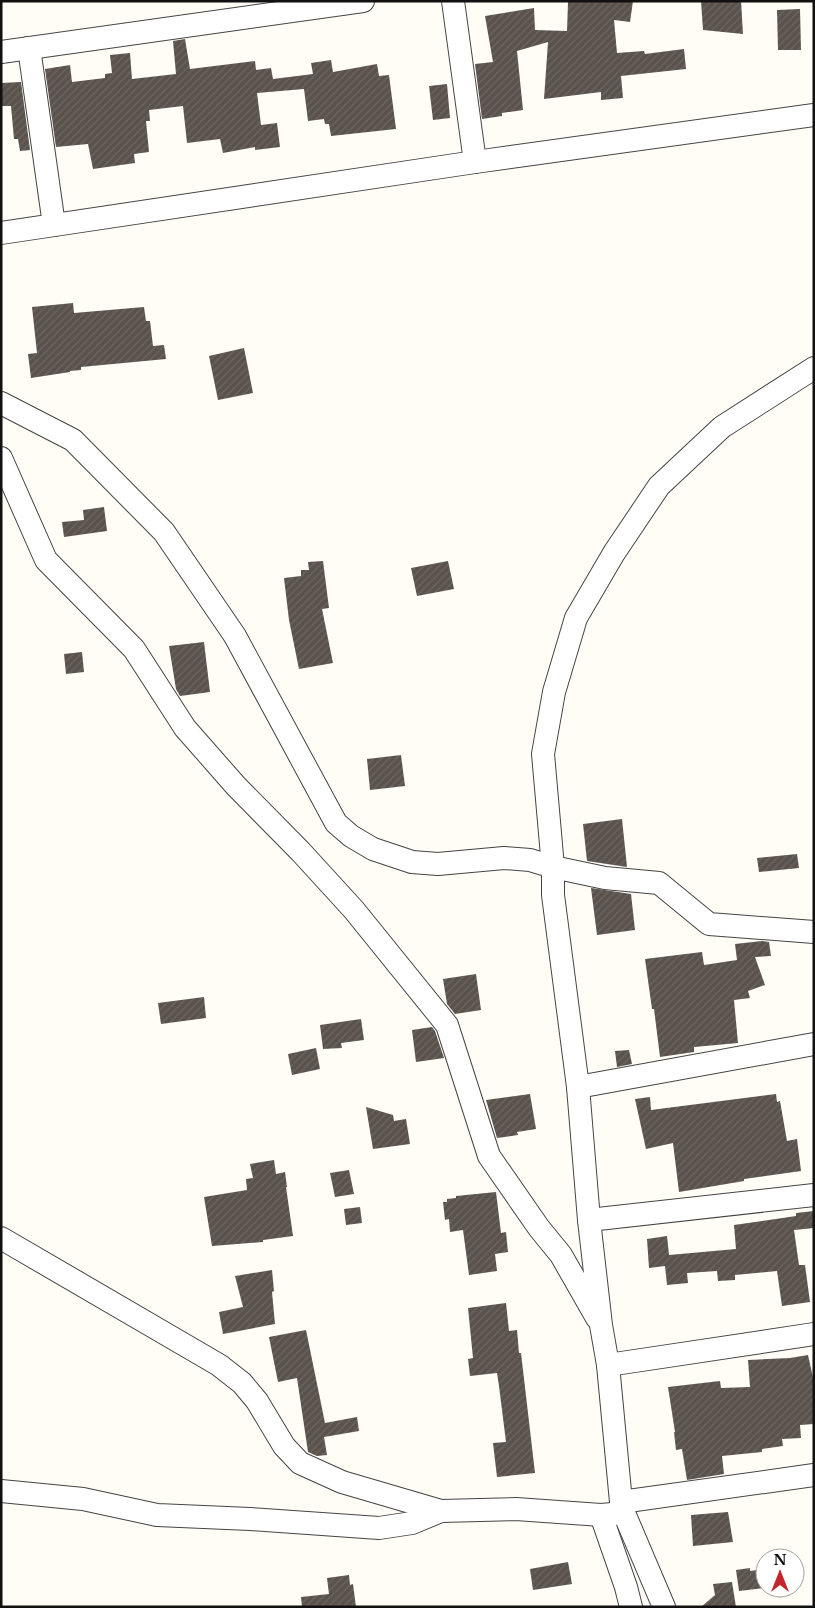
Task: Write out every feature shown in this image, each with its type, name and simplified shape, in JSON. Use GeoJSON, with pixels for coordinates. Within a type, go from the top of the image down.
{"type":"FeatureCollection","features":[{"type":"Feature","properties":{"kind":"street"},"geometry":{"type":"LineString","coordinates":[[1,52],[362,1]]}},
{"type":"Feature","properties":{"kind":"street"},"geometry":{"type":"LineString","coordinates":[[453,1],[476,162]]}},
{"type":"Feature","properties":{"kind":"street"},"geometry":{"type":"LineString","coordinates":[[29,48],[54,225]]}},
{"type":"Feature","properties":{"kind":"street"},"geometry":{"type":"LineString","coordinates":[[1,233],[476,162],[814,115]]}},
{"type":"Feature","properties":{"kind":"street"},"geometry":{"type":"LineString","coordinates":[[664,1607],[622,1508],[608,1365],[601,1325],[589,1220],[578,1087],[553,895],[553,867],[543,754],[554,692],[576,618],[614,553],[659,486],[722,427],[814,368]]}},
{"type":"Feature","properties":{"kind":"street"},"geometry":{"type":"LineString","coordinates":[[1,404],[73,440],[164,532],[235,636],[336,823],[351,836],[373,849],[412,862],[438,864],[504,858],[530,860],[605,878],[659,883],[709,924],[814,932]]}},
{"type":"Feature","properties":{"kind":"street"},"geometry":{"type":"LineString","coordinates":[[1,458],[46,560],[134,649],[185,728],[236,786],[302,852],[354,910],[447,1025],[489,1156],[539,1228],[561,1255],[601,1325]]}},
{"type":"Feature","properties":{"kind":"street"},"geometry":{"type":"LineString","coordinates":[[578,1087],[814,1044]]}},
{"type":"Feature","properties":{"kind":"street"},"geometry":{"type":"LineString","coordinates":[[589,1220],[814,1196]]}},
{"type":"Feature","properties":{"kind":"street"},"geometry":{"type":"LineString","coordinates":[[1,1238],[219,1365],[242,1383],[257,1401],[284,1446],[300,1463],[342,1482],[441,1511],[516,1510],[601,1515],[622,1508],[814,1475]]}},
{"type":"Feature","properties":{"kind":"street"},"geometry":{"type":"LineString","coordinates":[[608,1365],[814,1334]]}},
{"type":"Feature","properties":{"kind":"street"},"geometry":{"type":"LineString","coordinates":[[1,1491],[83,1499],[157,1515],[379,1528],[412,1523],[441,1511]]}},
{"type":"Feature","properties":{"kind":"street"},"geometry":{"type":"LineString","coordinates":[[601,1515],[631,1607]]}},
{"type":"Feature","properties":{"kind":"building"},"geometry":{"type":"Polygon","coordinates":[[[633,1],[630,22],[614,20],[617,53],[644,51],[645,54],[684,49],[686,69],[621,76],[623,98],[601,100],[601,92],[544,99],[548,42],[517,51],[523,110],[502,113],[502,116],[482,119],[475,64],[493,62],[485,16],[534,8],[535,30],[567,31],[568,2],[633,1]]]}},
{"type":"Feature","properties":{"kind":"building"},"geometry":{"type":"Polygon","coordinates":[[[701,1],[741,1],[743,34],[703,30],[701,1]]]}},
{"type":"Feature","properties":{"kind":"building"},"geometry":{"type":"Polygon","coordinates":[[[800,9],[801,50],[778,50],[777,10],[800,9]]]}},
{"type":"Feature","properties":{"kind":"building"},"geometry":{"type":"Polygon","coordinates":[[[185,39],[190,69],[255,61],[256,70],[271,68],[273,79],[313,74],[311,63],[331,60],[333,72],[377,64],[379,76],[389,75],[396,129],[331,136],[329,124],[325,124],[324,119],[308,121],[304,89],[257,93],[261,125],[277,123],[280,147],[255,150],[255,147],[223,153],[220,139],[187,143],[183,106],[149,110],[150,121],[146,121],[149,152],[134,154],[135,163],[93,169],[88,144],[56,147],[45,69],[70,65],[72,82],[105,78],[105,74],[112,73],[110,55],[130,53],[132,79],[176,74],[173,41],[185,39]]]}},
{"type":"Feature","properties":{"kind":"building"},"geometry":{"type":"Polygon","coordinates":[[[21,82],[30,150],[20,151],[18,139],[14,139],[11,106],[1,106],[1,83],[21,82]]]}},
{"type":"Feature","properties":{"kind":"building"},"geometry":{"type":"Polygon","coordinates":[[[447,84],[450,118],[433,120],[429,86],[447,84]]]}},
{"type":"Feature","properties":{"kind":"building"},"geometry":{"type":"Polygon","coordinates":[[[73,303],[74,313],[144,307],[146,321],[150,321],[153,346],[164,345],[166,359],[81,367],[81,370],[31,378],[28,354],[37,353],[32,307],[73,303]]]}},
{"type":"Feature","properties":{"kind":"building"},"geometry":{"type":"Polygon","coordinates":[[[244,348],[253,393],[218,400],[209,356],[244,348]]]}},
{"type":"Feature","properties":{"kind":"building"},"geometry":{"type":"Polygon","coordinates":[[[104,507],[107,531],[64,537],[62,522],[84,520],[83,510],[104,507]]]}},
{"type":"Feature","properties":{"kind":"building"},"geometry":{"type":"Polygon","coordinates":[[[323,561],[329,608],[322,609],[333,663],[299,669],[289,620],[284,578],[301,576],[301,570],[309,570],[308,562],[323,561]]]}},
{"type":"Feature","properties":{"kind":"building"},"geometry":{"type":"Polygon","coordinates":[[[448,561],[454,589],[417,596],[411,568],[448,561]]]}},
{"type":"Feature","properties":{"kind":"building"},"geometry":{"type":"Polygon","coordinates":[[[204,642],[210,692],[180,696],[176,689],[169,646],[204,642]]]}},
{"type":"Feature","properties":{"kind":"building"},"geometry":{"type":"Polygon","coordinates":[[[82,652],[84,672],[66,674],[64,654],[82,652]]]}},
{"type":"Feature","properties":{"kind":"building"},"geometry":{"type":"Polygon","coordinates":[[[401,755],[405,786],[370,790],[367,759],[401,755]]]}},
{"type":"Feature","properties":{"kind":"building"},"geometry":{"type":"Polygon","coordinates":[[[622,819],[627,867],[587,861],[583,824],[622,819]]]}},
{"type":"Feature","properties":{"kind":"building"},"geometry":{"type":"Polygon","coordinates":[[[797,854],[799,868],[759,872],[757,858],[797,854]]]}},
{"type":"Feature","properties":{"kind":"building"},"geometry":{"type":"Polygon","coordinates":[[[591,888],[631,894],[635,930],[597,935],[591,888]]]}},
{"type":"Feature","properties":{"kind":"building"},"geometry":{"type":"Polygon","coordinates":[[[769,942],[771,956],[755,957],[765,985],[748,991],[750,998],[734,1000],[738,1043],[694,1047],[694,1052],[660,1057],[645,959],[702,952],[704,965],[737,960],[735,944],[769,942]]]}},
{"type":"Feature","properties":{"kind":"building"},"geometry":{"type":"Polygon","coordinates":[[[476,974],[481,1010],[455,1014],[447,1004],[443,979],[476,974]]]}},
{"type":"Feature","properties":{"kind":"building"},"geometry":{"type":"Polygon","coordinates":[[[204,997],[206,1018],[161,1024],[158,1003],[204,997]]]}},
{"type":"Feature","properties":{"kind":"building"},"geometry":{"type":"Polygon","coordinates":[[[361,1019],[364,1040],[341,1043],[342,1048],[323,1049],[320,1025],[361,1019]]]}},
{"type":"Feature","properties":{"kind":"building"},"geometry":{"type":"Polygon","coordinates":[[[432,1027],[444,1058],[416,1062],[412,1030],[432,1027]]]}},
{"type":"Feature","properties":{"kind":"building"},"geometry":{"type":"Polygon","coordinates":[[[316,1048],[320,1069],[292,1075],[288,1054],[316,1048]]]}},
{"type":"Feature","properties":{"kind":"building"},"geometry":{"type":"Polygon","coordinates":[[[629,1050],[632,1064],[617,1067],[615,1051],[629,1050]]]}},
{"type":"Feature","properties":{"kind":"building"},"geometry":{"type":"Polygon","coordinates":[[[530,1094],[536,1129],[517,1132],[518,1135],[497,1138],[486,1100],[530,1094]]]}},
{"type":"Feature","properties":{"kind":"building"},"geometry":{"type":"Polygon","coordinates":[[[776,1094],[777,1102],[780,1101],[787,1141],[797,1139],[801,1171],[744,1179],[744,1181],[679,1192],[673,1143],[646,1149],[635,1099],[650,1097],[651,1110],[776,1094]]]}},
{"type":"Feature","properties":{"kind":"building"},"geometry":{"type":"Polygon","coordinates":[[[366,1107],[393,1115],[394,1121],[406,1119],[410,1144],[373,1149],[366,1107]]]}},
{"type":"Feature","properties":{"kind":"building"},"geometry":{"type":"Polygon","coordinates":[[[274,1160],[276,1174],[285,1172],[293,1236],[263,1240],[263,1242],[212,1246],[204,1197],[247,1190],[246,1179],[253,1178],[250,1164],[274,1160]]]}},
{"type":"Feature","properties":{"kind":"building"},"geometry":{"type":"Polygon","coordinates":[[[349,1170],[354,1194],[335,1197],[330,1173],[349,1170]]]}},
{"type":"Feature","properties":{"kind":"building"},"geometry":{"type":"Polygon","coordinates":[[[496,1192],[501,1233],[506,1232],[508,1252],[495,1254],[497,1271],[469,1275],[463,1230],[450,1232],[449,1219],[445,1220],[443,1202],[447,1202],[447,1199],[456,1198],[456,1196],[496,1192]]]}},
{"type":"Feature","properties":{"kind":"building"},"geometry":{"type":"Polygon","coordinates":[[[360,1207],[362,1223],[346,1225],[344,1209],[360,1207]]]}},
{"type":"Feature","properties":{"kind":"building"},"geometry":{"type":"Polygon","coordinates":[[[814,1211],[814,1228],[794,1230],[799,1265],[805,1265],[810,1302],[782,1306],[777,1271],[735,1275],[735,1280],[718,1281],[717,1271],[687,1273],[688,1283],[667,1285],[665,1266],[649,1268],[647,1239],[667,1236],[669,1255],[736,1249],[734,1225],[796,1216],[796,1213],[814,1211]]]}},
{"type":"Feature","properties":{"kind":"building"},"geometry":{"type":"Polygon","coordinates":[[[272,1270],[275,1324],[223,1334],[219,1312],[243,1307],[235,1276],[272,1270]]]}},
{"type":"Feature","properties":{"kind":"building"},"geometry":{"type":"Polygon","coordinates":[[[506,1303],[509,1331],[517,1330],[519,1353],[521,1353],[535,1473],[497,1477],[493,1443],[506,1442],[497,1373],[470,1376],[468,1359],[473,1358],[468,1308],[506,1303]]]}},
{"type":"Feature","properties":{"kind":"building"},"geometry":{"type":"Polygon","coordinates":[[[306,1330],[325,1423],[357,1417],[359,1431],[324,1437],[327,1455],[317,1456],[308,1452],[297,1378],[278,1382],[269,1337],[306,1330]]]}},
{"type":"Feature","properties":{"kind":"building"},"geometry":{"type":"Polygon","coordinates":[[[808,1355],[814,1382],[814,1424],[800,1425],[801,1438],[782,1439],[783,1446],[762,1449],[762,1452],[722,1456],[724,1474],[687,1480],[682,1449],[676,1450],[668,1387],[720,1381],[721,1388],[750,1387],[748,1360],[808,1355]]]}},
{"type":"Feature","properties":{"kind":"building"},"geometry":{"type":"Polygon","coordinates":[[[728,1512],[733,1542],[693,1546],[691,1515],[728,1512]]]}},
{"type":"Feature","properties":{"kind":"building"},"geometry":{"type":"Polygon","coordinates":[[[568,1562],[572,1584],[533,1590],[530,1569],[568,1562]]]}},
{"type":"Feature","properties":{"kind":"building"},"geometry":{"type":"Polygon","coordinates":[[[750,1568],[750,1571],[755,1570],[755,1589],[739,1591],[736,1570],[750,1568]]]}},
{"type":"Feature","properties":{"kind":"building"},"geometry":{"type":"Polygon","coordinates":[[[349,1575],[350,1585],[353,1584],[356,1607],[302,1607],[301,1597],[329,1594],[327,1578],[349,1575]]]}},
{"type":"Feature","properties":{"kind":"building"},"geometry":{"type":"Polygon","coordinates":[[[732,1582],[736,1607],[701,1607],[715,1595],[713,1584],[732,1582]]]}}]}
